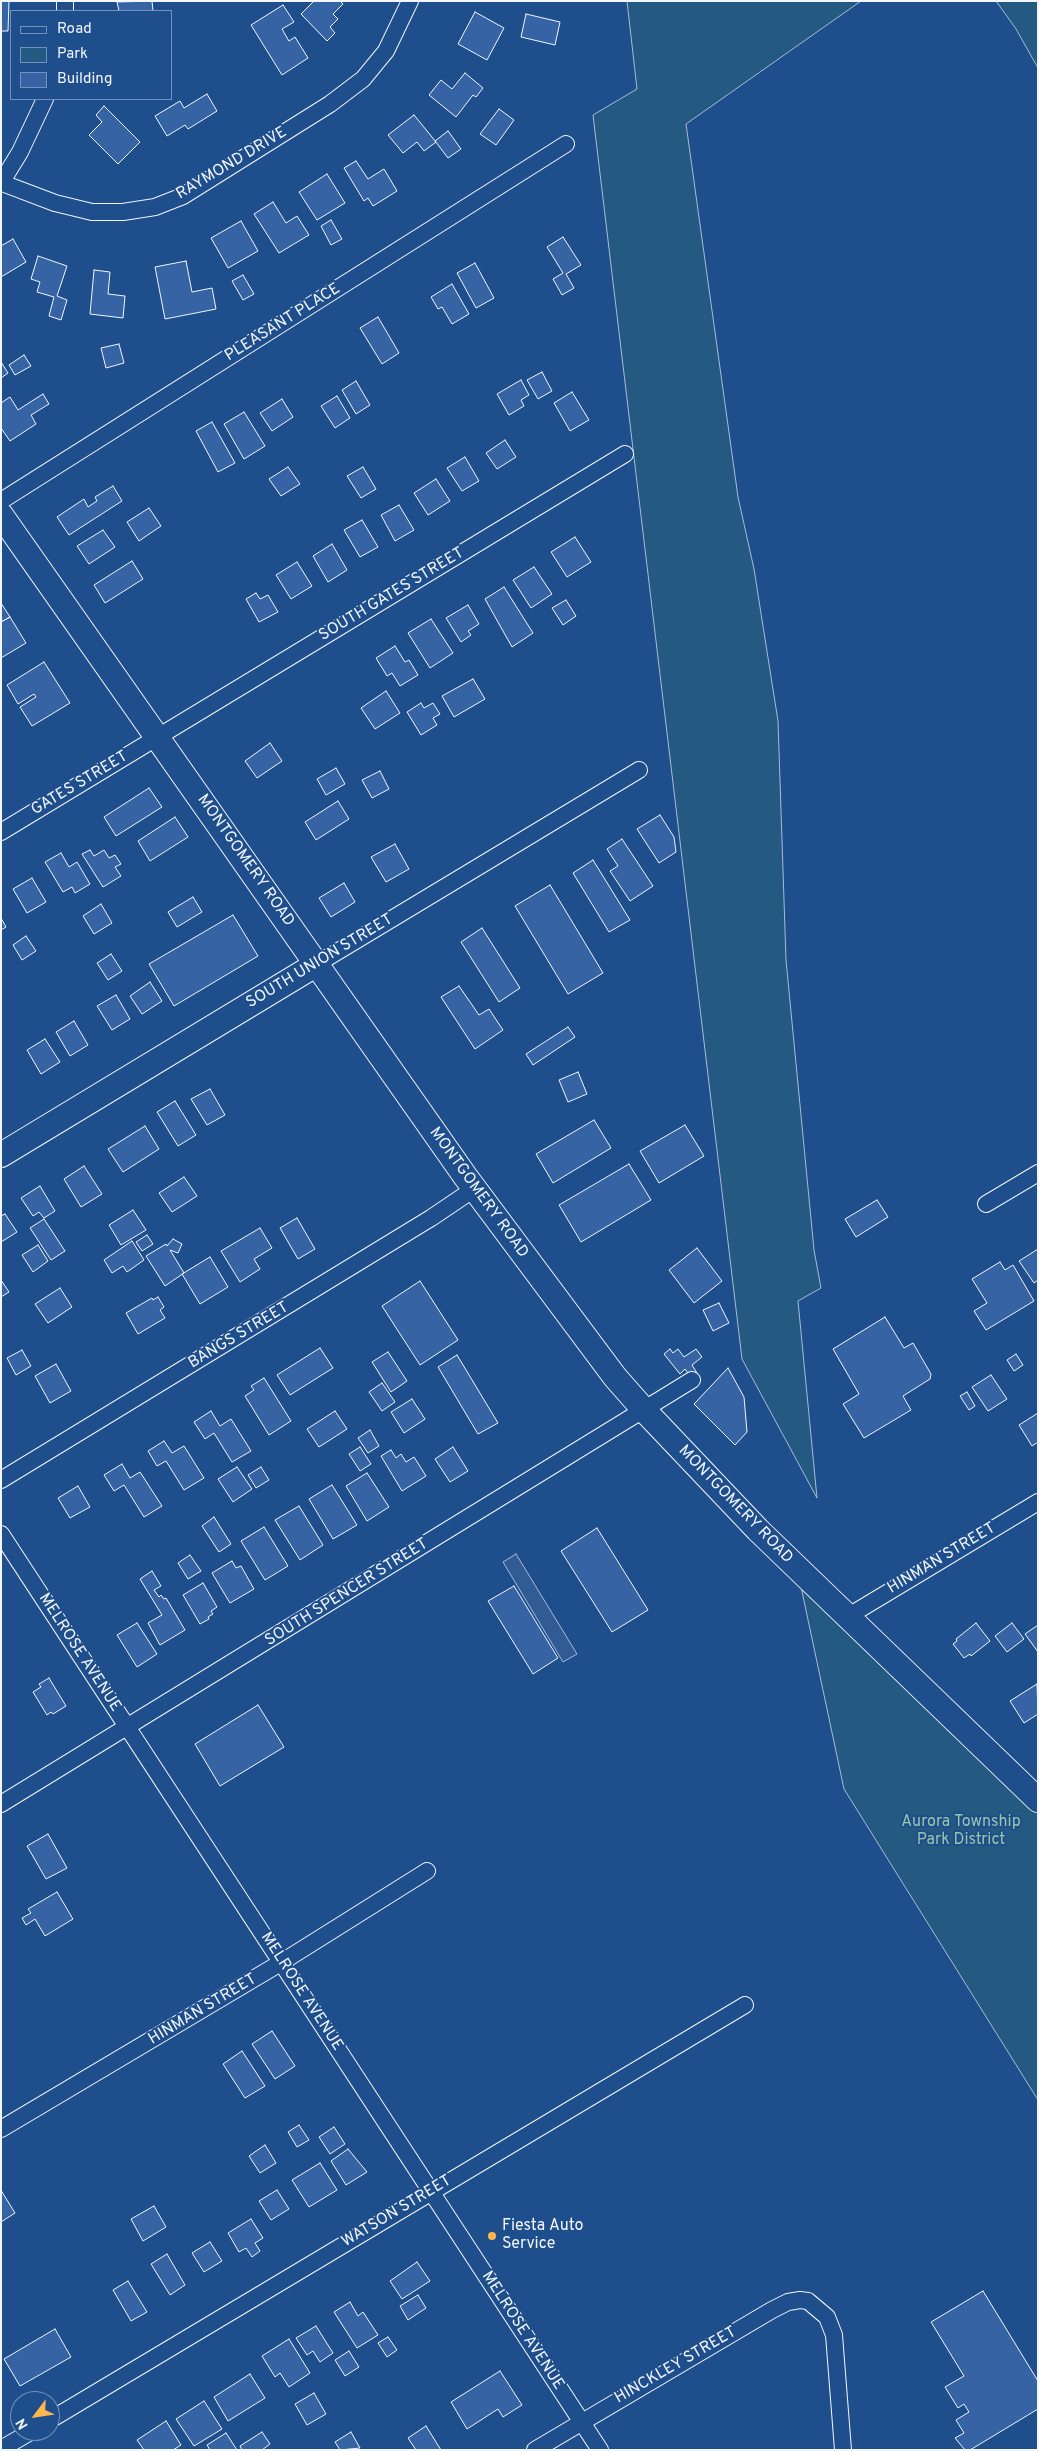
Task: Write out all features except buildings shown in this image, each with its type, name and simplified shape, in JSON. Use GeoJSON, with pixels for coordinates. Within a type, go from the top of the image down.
{"type":"FeatureCollection","features":[{"type":"Feature","properties":{"kind":"street","name":"RAYMOND DRIVE"},"geometry":{"type":"LineString","coordinates":[[2,183],[55,203],[92,212],[123,212],[155,207],[183,196],[330,104],[362,79],[386,51],[410,1]]}},
{"type":"Feature","properties":{"kind":"street"},"geometry":{"type":"LineString","coordinates":[[2,183],[20,152],[45,100]]}},
{"type":"Feature","properties":{"kind":"street","name":"PLEASANT PLACE"},"geometry":{"type":"LineString","coordinates":[[1,501],[566,144]]}},
{"type":"Feature","properties":{"kind":"street","name":"SOUTH GATES STREET"},"geometry":{"type":"LineString","coordinates":[[158,737],[625,454]]}},
{"type":"Feature","properties":{"kind":"street","name":"MONTGOMERY ROAD"},"geometry":{"type":"LineString","coordinates":[[1,515],[474,1189],[561,1306],[644,1410],[758,1530],[1038,1800]]}},
{"type":"Feature","properties":{"kind":"street","name":"GATES STREET"},"geometry":{"type":"LineString","coordinates":[[1,832],[158,737]]}},
{"type":"Feature","properties":{"kind":"street","name":"SOUTH UNION STREET"},"geometry":{"type":"LineString","coordinates":[[1,1154],[640,770]]}},
{"type":"Feature","properties":{"kind":"street"},"geometry":{"type":"LineString","coordinates":[[986,1204],[1038,1173]]}},
{"type":"Feature","properties":{"kind":"street","name":"BANGS STREET"},"geometry":{"type":"LineString","coordinates":[[1,1480],[431,1218],[474,1189]]}},
{"type":"Feature","properties":{"kind":"street","name":"SOUTH SPENCER STREET"},"geometry":{"type":"LineString","coordinates":[[1,1804],[692,1380]]}},
{"type":"Feature","properties":{"kind":"street","name":"HINMAN STREET"},"geometry":{"type":"LineString","coordinates":[[847,1617],[1038,1502]]}},
{"type":"Feature","properties":{"kind":"street","name":"MELROSE AVENUE"},"geometry":{"type":"LineString","coordinates":[[1,1534],[600,2450]]}},
{"type":"Feature","properties":{"kind":"street","name":"HINMAN STREET"},"geometry":{"type":"LineString","coordinates":[[1,2130],[282,1962],[427,1871]]}},
{"type":"Feature","properties":{"kind":"street","name":"WATSON STREET"},"geometry":{"type":"LineString","coordinates":[[60,2414],[745,2005]]}},
{"type":"Feature","properties":{"kind":"street","name":"HINCKLEY STREET"},"geometry":{"type":"LineString","coordinates":[[535,2450],[772,2310],[788,2302],[800,2300],[808,2301],[827,2317],[834,2335],[843,2450]]}},
{"type":"Feature","properties":{"kind":"street"},"geometry":{"type":"LineString","coordinates":[[1,2449],[15,2441]]}},
{"type":"Feature","properties":{"kind":"green space"},"geometry":{"type":"Polygon","coordinates":[[[627,1],[861,1],[686,124],[738,497],[754,569],[778,721],[786,960],[814,1250],[821,1288],[798,1301],[817,1498],[742,1359],[593,115],[637,89],[627,1]]]}},
{"type":"Feature","properties":{"kind":"green space"},"geometry":{"type":"Polygon","coordinates":[[[996,1],[1038,1],[1038,68],[1016,29],[996,1]]]}},
{"type":"Feature","properties":{"kind":"green space","name":"Aurora Township Park District"},"geometry":{"type":"Polygon","coordinates":[[[797,1568],[1038,1800],[1038,2100],[844,1789],[797,1568]]]}},
{"type":"Feature","properties":{"kind":"shaded area"},"geometry":{"type":"Polygon","coordinates":[[[516,1554],[577,1654],[563,1662],[503,1562],[516,1554]]]}},
{"type":"Feature","properties":{"kind":"place","name":"Fiesta Auto Service"},"geometry":{"type":"Point","coordinates":[492,2236]}}]}
